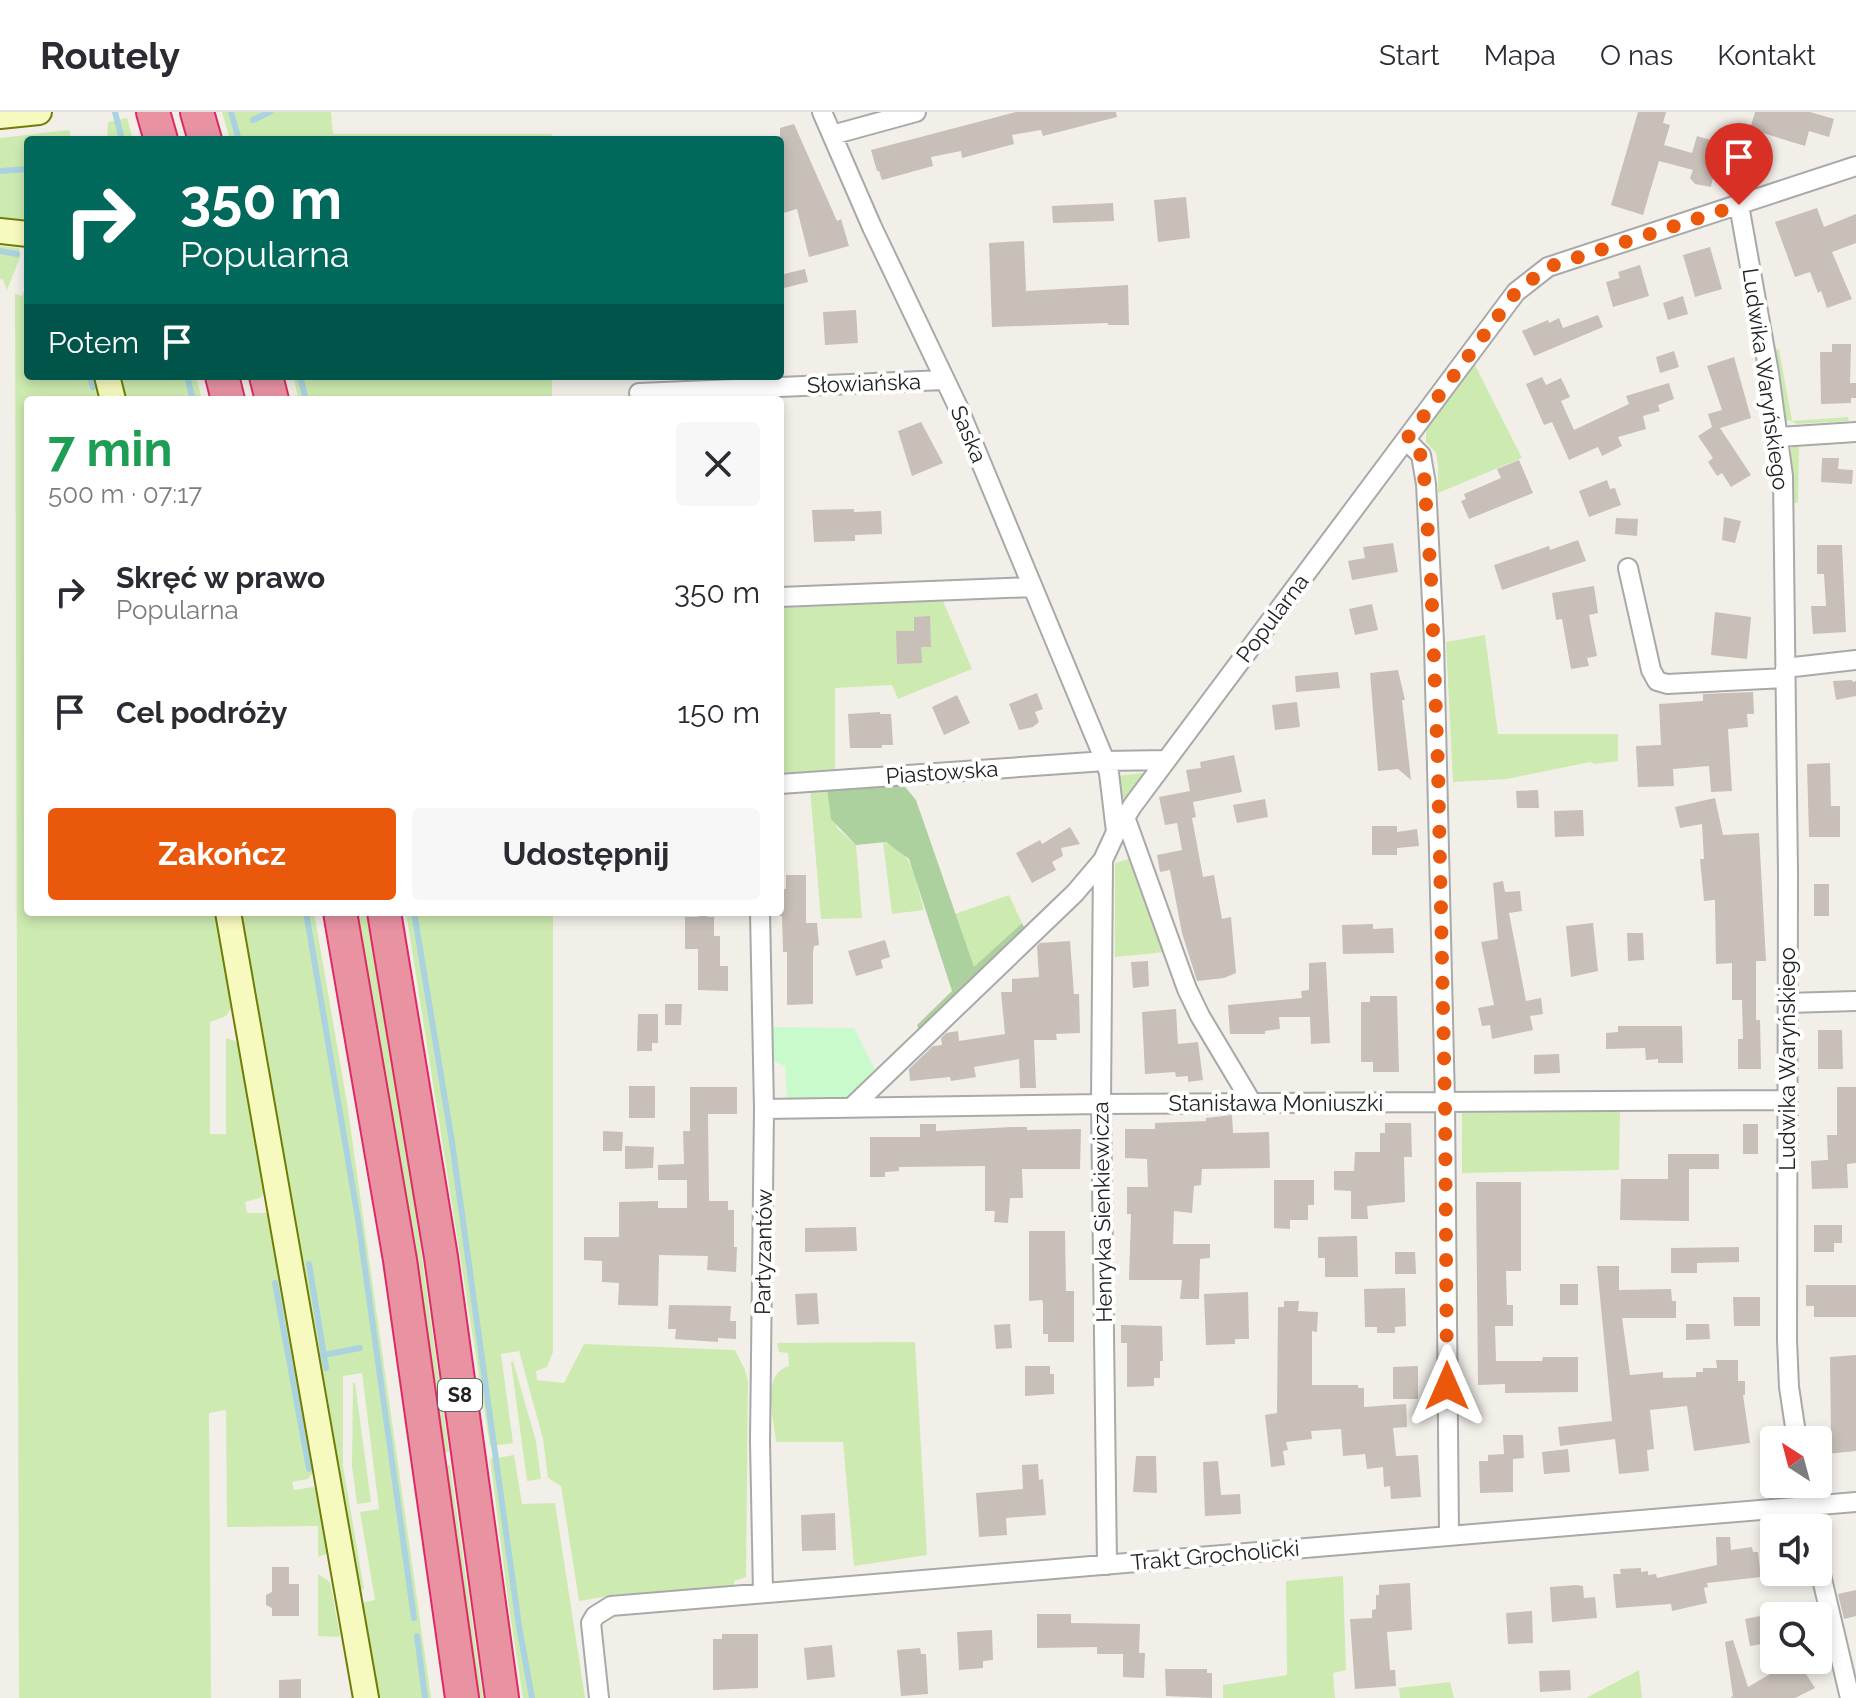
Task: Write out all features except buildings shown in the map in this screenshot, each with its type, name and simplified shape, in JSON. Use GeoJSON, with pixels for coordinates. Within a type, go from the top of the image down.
{"type":"FeatureCollection","features":[{"type":"Feature","properties":{"kind":"highway"},"geometry":{"type":"LineString","coordinates":[[153,112],[160,136]]}},
{"type":"Feature","properties":{"kind":"highway"},"geometry":{"type":"LineString","coordinates":[[197,112],[204,136]]}},
{"type":"Feature","properties":{"kind":"highway","name":"S8"},"geometry":{"type":"LineString","coordinates":[[341,916],[400,1260],[462,1698]]}},
{"type":"Feature","properties":{"kind":"highway","name":"S8"},"geometry":{"type":"LineString","coordinates":[[385,916],[441,1257],[502,1698]]}},
{"type":"Feature","properties":{"kind":"street"},"geometry":{"type":"LineString","coordinates":[[0,116],[39,112]]}},
{"type":"Feature","properties":{"kind":"street","name":"Saska"},"geometry":{"type":"LineString","coordinates":[[822,112],[944,380],[1105,761],[1120,824]]}},
{"type":"Feature","properties":{"kind":"street"},"geometry":{"type":"LineString","coordinates":[[832,135],[913,112]]}},
{"type":"Feature","properties":{"kind":"street"},"geometry":{"type":"LineString","coordinates":[[1739,205],[1856,166]]}},
{"type":"Feature","properties":{"kind":"street","name":"Ludwika Waryńskiego"},"geometry":{"type":"LineString","coordinates":[[1739,205],[1779,437],[1783,484],[1787,1340],[1795,1426]]}},
{"type":"Feature","properties":{"kind":"street","name":"Popularna"},"geometry":{"type":"LineString","coordinates":[[852,1107],[1075,893],[1103,860],[1120,824],[1166,760],[1516,292],[1548,267],[1739,205]]}},
{"type":"Feature","properties":{"kind":"street"},"geometry":{"type":"LineString","coordinates":[[0,231],[24,234]]}},
{"type":"Feature","properties":{"kind":"street","name":"Słowiańska"},"geometry":{"type":"LineString","coordinates":[[639,393],[944,380]]}},
{"type":"Feature","properties":{"kind":"street"},"geometry":{"type":"LineString","coordinates":[[1779,437],[1856,432]]}},
{"type":"Feature","properties":{"kind":"street"},"geometry":{"type":"LineString","coordinates":[[1406,440],[1421,455],[1426,484],[1434,656],[1445,1103],[1449,1535]]}},
{"type":"Feature","properties":{"kind":"street"},"geometry":{"type":"LineString","coordinates":[[1628,568],[1651,670],[1657,681],[1667,684],[1785,673],[1856,660]]}},
{"type":"Feature","properties":{"kind":"street"},"geometry":{"type":"LineString","coordinates":[[784,597],[1032,587]]}},
{"type":"Feature","properties":{"kind":"street","name":"Piastowska"},"geometry":{"type":"LineString","coordinates":[[784,784],[1105,761],[1166,760]]}},
{"type":"Feature","properties":{"kind":"street"},"geometry":{"type":"LineString","coordinates":[[1120,824],[1187,989],[1252,1103]]}},
{"type":"Feature","properties":{"kind":"street","name":"Henryka Sienkiewicza"},"geometry":{"type":"LineString","coordinates":[[1103,860],[1101,1104],[1107,1565]]}},
{"type":"Feature","properties":{"kind":"street"},"geometry":{"type":"LineString","coordinates":[[229,916],[366,1698]]}},
{"type":"Feature","properties":{"kind":"street","name":"Partyzantów"},"geometry":{"type":"LineString","coordinates":[[760,916],[764,1109],[760,1441],[763,1593]]}},
{"type":"Feature","properties":{"kind":"street"},"geometry":{"type":"LineString","coordinates":[[1787,1003],[1856,1001]]}},
{"type":"Feature","properties":{"kind":"street","name":"Stanisława Moniuszki"},"geometry":{"type":"LineString","coordinates":[[764,1109],[1787,1100]]}},
{"type":"Feature","properties":{"kind":"street"},"geometry":{"type":"LineString","coordinates":[[1805,1498],[1807,1514]]}},
{"type":"Feature","properties":{"kind":"street","name":"Trakt Grocholicki"},"geometry":{"type":"LineString","coordinates":[[599,1698],[591,1633],[595,1616],[611,1606],[1856,1502]]}},
{"type":"Feature","properties":{"kind":"street"},"geometry":{"type":"LineString","coordinates":[[1824,1586],[1850,1698]]}},
{"type":"Feature","properties":{"kind":"green space"},"geometry":{"type":"Polygon","coordinates":[[[222,112],[331,112],[333,134],[552,134],[552,136],[229,136],[222,112]]]}},
{"type":"Feature","properties":{"kind":"green space"},"geometry":{"type":"Polygon","coordinates":[[[127,118],[132,136],[107,136],[108,122],[127,118]]]}},
{"type":"Feature","properties":{"kind":"green space"},"geometry":{"type":"Polygon","coordinates":[[[69,130],[71,136],[24,136],[24,220],[0,217],[0,138],[69,130]]]}},
{"type":"Feature","properties":{"kind":"green space"},"geometry":{"type":"Polygon","coordinates":[[[0,246],[19,248],[20,257],[7,290],[0,279],[0,246]]]}},
{"type":"Feature","properties":{"kind":"green space"},"geometry":{"type":"Polygon","coordinates":[[[24,291],[24,380],[96,380],[102,396],[24,396],[24,916],[217,916],[233,1006],[226,1016],[210,1022],[210,1134],[226,1134],[226,1038],[240,1047],[266,1192],[260,1198],[245,1202],[247,1213],[269,1213],[315,1469],[308,1479],[292,1482],[294,1490],[313,1487],[318,1491],[330,1553],[318,1557],[318,1526],[227,1527],[226,1410],[209,1413],[211,1698],[19,1698],[15,294],[22,296],[24,291]]]}},
{"type":"Feature","properties":{"kind":"green space"},"geometry":{"type":"Polygon","coordinates":[[[1779,349],[1792,421],[1848,417],[1849,421],[1786,422],[1774,350],[1779,349]]]}},
{"type":"Feature","properties":{"kind":"green space"},"geometry":{"type":"Polygon","coordinates":[[[1474,363],[1522,458],[1438,493],[1436,453],[1426,442],[1426,427],[1474,363]]]}},
{"type":"Feature","properties":{"kind":"green space"},"geometry":{"type":"Polygon","coordinates":[[[119,380],[197,380],[201,396],[123,396],[119,380]]]}},
{"type":"Feature","properties":{"kind":"green space"},"geometry":{"type":"Polygon","coordinates":[[[294,380],[552,380],[552,396],[298,396],[294,380]]]}},
{"type":"Feature","properties":{"kind":"green space"},"geometry":{"type":"Polygon","coordinates":[[[1849,440],[1849,443],[1799,446],[1798,503],[1792,503],[1791,448],[1797,444],[1849,440]]]}},
{"type":"Feature","properties":{"kind":"green space"},"geometry":{"type":"Polygon","coordinates":[[[943,601],[972,669],[898,699],[892,685],[835,688],[835,769],[784,774],[784,608],[943,601]]]}},
{"type":"Feature","properties":{"kind":"green space"},"geometry":{"type":"Polygon","coordinates":[[[1485,635],[1498,734],[1618,734],[1618,761],[1590,762],[1507,779],[1453,782],[1446,642],[1485,635]]]}},
{"type":"Feature","properties":{"kind":"green space"},"geometry":{"type":"Polygon","coordinates":[[[1150,772],[1127,799],[1122,798],[1118,776],[1150,772]]]}},
{"type":"Feature","properties":{"kind":"green space"},"geometry":{"type":"Polygon","coordinates":[[[902,783],[916,800],[974,967],[1022,923],[1026,931],[919,1030],[917,1025],[952,991],[909,859],[886,842],[856,845],[831,819],[827,788],[902,783]]]}},
{"type":"Feature","properties":{"kind":"green space"},"geometry":{"type":"Polygon","coordinates":[[[827,788],[837,828],[856,845],[862,918],[821,919],[810,789],[827,788]]]}},
{"type":"Feature","properties":{"kind":"green space"},"geometry":{"type":"Polygon","coordinates":[[[883,842],[901,852],[907,860],[916,879],[924,910],[892,914],[883,842]]]}},
{"type":"Feature","properties":{"kind":"green space"},"geometry":{"type":"Polygon","coordinates":[[[1132,858],[1166,952],[1115,957],[1115,863],[1132,858]]]}},
{"type":"Feature","properties":{"kind":"green space"},"geometry":{"type":"Polygon","coordinates":[[[1009,895],[1022,923],[974,968],[955,914],[1009,895]]]}},
{"type":"Feature","properties":{"kind":"green space"},"geometry":{"type":"Polygon","coordinates":[[[240,916],[315,916],[347,1103],[431,1698],[375,1698],[358,1604],[375,1600],[360,1512],[379,1509],[362,1373],[343,1376],[343,1466],[364,1589],[356,1591],[351,1544],[240,916]]]}},
{"type":"Feature","properties":{"kind":"green space"},"geometry":{"type":"Polygon","coordinates":[[[356,916],[368,916],[411,1178],[449,1452],[439,1453],[356,916]]]}},
{"type":"Feature","properties":{"kind":"green space"},"geometry":{"type":"Polygon","coordinates":[[[407,916],[553,916],[553,1352],[547,1367],[536,1371],[537,1380],[564,1383],[584,1344],[735,1350],[748,1382],[746,1577],[734,1581],[734,1587],[615,1595],[579,1601],[561,1486],[548,1478],[543,1439],[519,1351],[501,1354],[513,1443],[490,1446],[407,916]]]}},
{"type":"Feature","properties":{"kind":"green space"},"geometry":{"type":"Polygon","coordinates":[[[769,1027],[854,1028],[876,1072],[848,1098],[787,1098],[785,1066],[769,1059],[769,1027]]]}},
{"type":"Feature","properties":{"kind":"green space"},"geometry":{"type":"Polygon","coordinates":[[[1620,1111],[1619,1170],[1462,1173],[1462,1113],[1620,1111]]]}},
{"type":"Feature","properties":{"kind":"green space"},"geometry":{"type":"Polygon","coordinates":[[[915,1342],[927,1555],[854,1566],[843,1442],[776,1442],[772,1388],[774,1378],[789,1366],[788,1353],[779,1352],[777,1343],[915,1342]]]}},
{"type":"Feature","properties":{"kind":"green space"},"geometry":{"type":"Polygon","coordinates":[[[513,1361],[536,1441],[541,1479],[527,1481],[513,1361]]]}},
{"type":"Feature","properties":{"kind":"green space"},"geometry":{"type":"Polygon","coordinates":[[[353,1383],[371,1502],[357,1504],[352,1466],[353,1383]]]}},
{"type":"Feature","properties":{"kind":"green space"},"geometry":{"type":"Polygon","coordinates":[[[514,1455],[522,1504],[555,1503],[585,1698],[523,1698],[490,1459],[514,1455]]]}},
{"type":"Feature","properties":{"kind":"green space"},"geometry":{"type":"Polygon","coordinates":[[[450,1465],[483,1698],[472,1698],[440,1466],[450,1465]]]}},
{"type":"Feature","properties":{"kind":"green space"},"geometry":{"type":"Polygon","coordinates":[[[318,1574],[330,1582],[338,1637],[318,1636],[318,1574]]]}},
{"type":"Feature","properties":{"kind":"green space"},"geometry":{"type":"Polygon","coordinates":[[[1343,1576],[1346,1670],[1333,1673],[1335,1698],[1223,1698],[1223,1685],[1287,1675],[1286,1581],[1343,1576]]]}},
{"type":"Feature","properties":{"kind":"green space"},"geometry":{"type":"Polygon","coordinates":[[[1639,1670],[1642,1698],[1586,1698],[1639,1670]]]}},
{"type":"Feature","properties":{"kind":"green space"},"geometry":{"type":"Polygon","coordinates":[[[1450,1682],[1454,1698],[1400,1698],[1399,1688],[1450,1682]]]}},
{"type":"Feature","properties":{"kind":"waterway"},"geometry":{"type":"LineString","coordinates":[[115,112],[121,136]]}},
{"type":"Feature","properties":{"kind":"waterway"},"geometry":{"type":"LineString","coordinates":[[231,112],[238,136]]}},
{"type":"Feature","properties":{"kind":"waterway"},"geometry":{"type":"LineString","coordinates":[[253,120],[270,112]]}},
{"type":"Feature","properties":{"kind":"waterway"},"geometry":{"type":"LineString","coordinates":[[0,171],[24,169]]}},
{"type":"Feature","properties":{"kind":"waterway"},"geometry":{"type":"LineString","coordinates":[[0,251],[17,254]]}},
{"type":"Feature","properties":{"kind":"waterway"},"geometry":{"type":"LineString","coordinates":[[91,380],[93,387]]}},
{"type":"Feature","properties":{"kind":"waterway"},"geometry":{"type":"LineString","coordinates":[[188,380],[192,396]]}},
{"type":"Feature","properties":{"kind":"waterway"},"geometry":{"type":"LineString","coordinates":[[301,380],[305,396]]}},
{"type":"Feature","properties":{"kind":"waterway"},"geometry":{"type":"LineString","coordinates":[[307,916],[358,1219],[414,1618]]}},
{"type":"Feature","properties":{"kind":"waterway"},"geometry":{"type":"LineString","coordinates":[[415,916],[452,1142],[519,1626],[532,1698]]}},
{"type":"Feature","properties":{"kind":"waterway"},"geometry":{"type":"LineString","coordinates":[[309,1264],[326,1368]]}},
{"type":"Feature","properties":{"kind":"waterway"},"geometry":{"type":"LineString","coordinates":[[275,1283],[309,1469]]}},
{"type":"Feature","properties":{"kind":"waterway"},"geometry":{"type":"LineString","coordinates":[[323,1355],[360,1348]]}},
{"type":"Feature","properties":{"kind":"waterway"},"geometry":{"type":"LineString","coordinates":[[417,1636],[425,1698]]}},
{"type":"Feature","properties":{"kind":"route"},"geometry":{"type":"LineString","coordinates":[[1447,1386],[1445,1103],[1434,641],[1423,460],[1418,450],[1406,440],[1516,292],[1548,267],[1739,205]]}}]}
